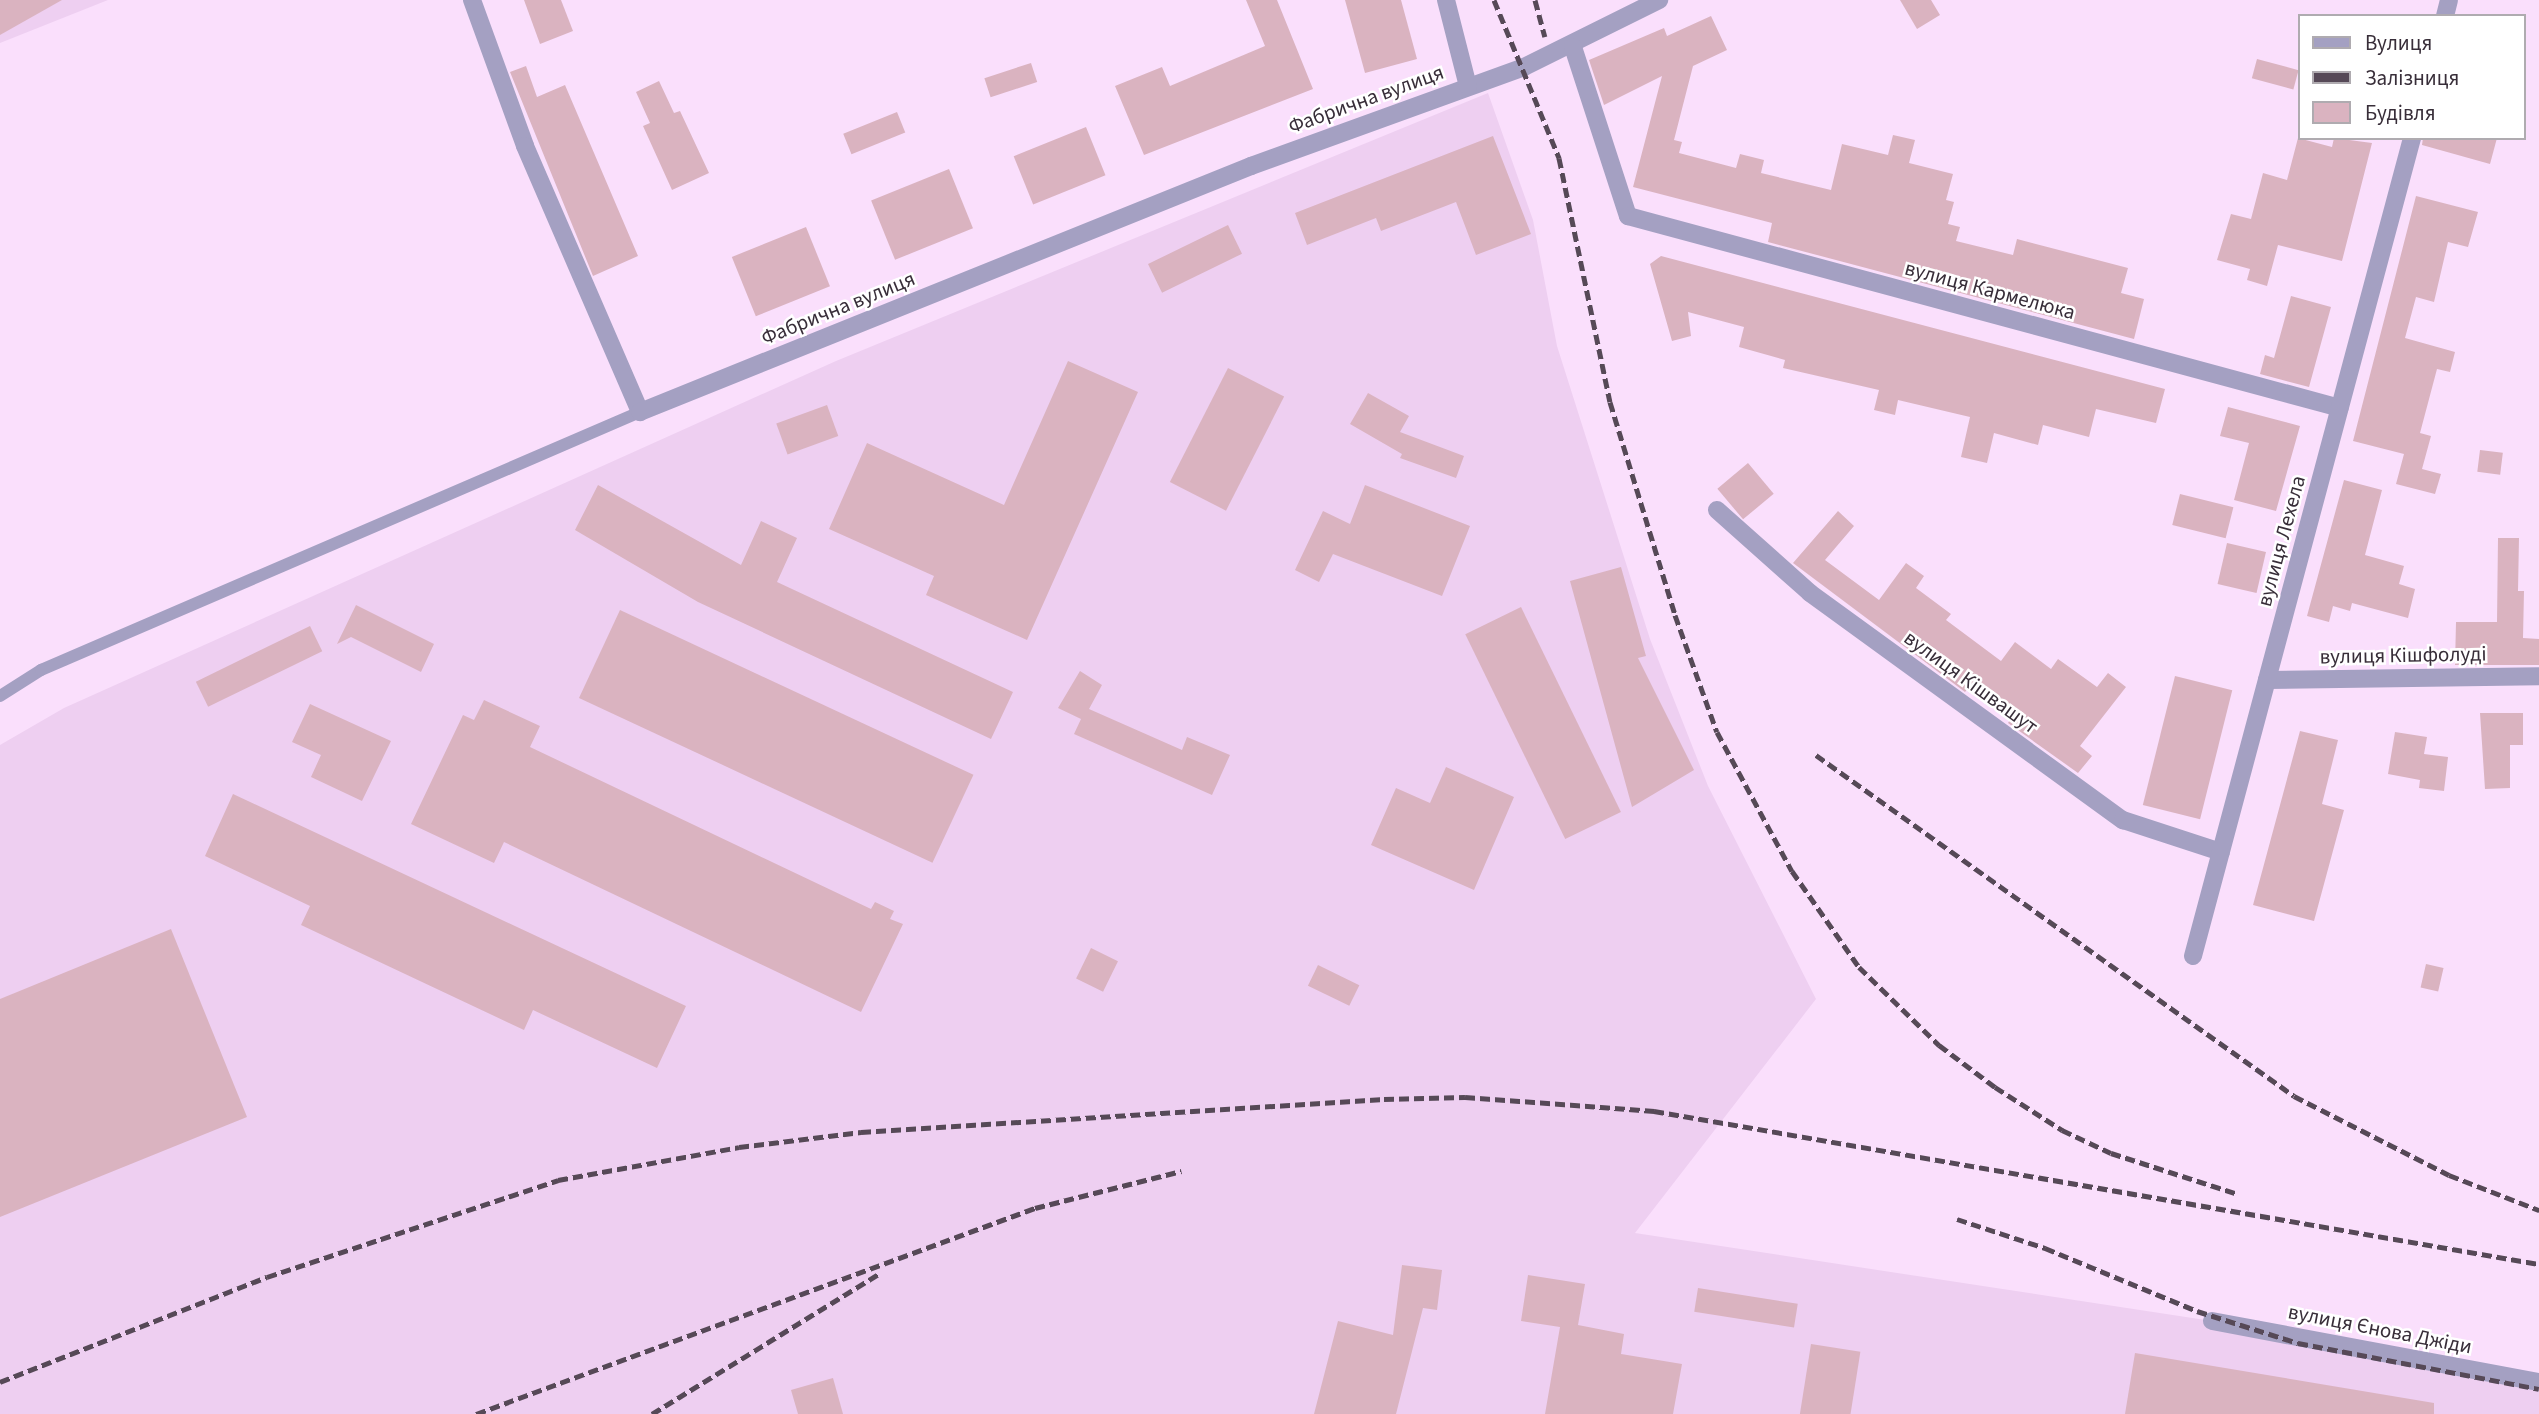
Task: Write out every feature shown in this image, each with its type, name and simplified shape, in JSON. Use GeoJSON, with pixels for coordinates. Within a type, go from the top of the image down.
{"type":"FeatureCollection","features":[{"type":"Feature","properties":{"kind":"street"},"geometry":{"type":"LineString","coordinates":[[472,0],[525,146],[640,412]]}},
{"type":"Feature","properties":{"kind":"street","name":"Фабрична вулиця"},"geometry":{"type":"LineString","coordinates":[[1446,0],[1468,86]]}},
{"type":"Feature","properties":{"kind":"street","name":"Фабрична вулиця"},"geometry":{"type":"LineString","coordinates":[[640,412],[1251,166],[1573,47],[1659,0]]}},
{"type":"Feature","properties":{"kind":"street","name":"вулиця Кармелюка"},"geometry":{"type":"LineString","coordinates":[[1573,47],[1628,216],[2340,408]]}},
{"type":"Feature","properties":{"kind":"street","name":"вулиця Лехела"},"geometry":{"type":"LineString","coordinates":[[2193,956],[2411,140]]}},
{"type":"Feature","properties":{"kind":"street","name":"вулиця Кішвашут"},"geometry":{"type":"LineString","coordinates":[[1717,510],[1810,593],[2123,820],[2221,852]]}},
{"type":"Feature","properties":{"kind":"street","name":"вулиця Кішфолуді"},"geometry":{"type":"LineString","coordinates":[[2267,680],[2539,676]]}},
{"type":"Feature","properties":{"kind":"street","name":"вулиця Єнова Джіди"},"geometry":{"type":"LineString","coordinates":[[2213,1321],[2539,1382]]}},
{"type":"Feature","properties":{"kind":"lane"},"geometry":{"type":"LineString","coordinates":[[0,696],[41,670],[640,412]]}},
{"type":"Feature","properties":{"kind":"shaded area"},"geometry":{"type":"Polygon","coordinates":[[[0,0],[108,0],[0,43],[0,0]]]}},
{"type":"Feature","properties":{"kind":"shaded area"},"geometry":{"type":"Polygon","coordinates":[[[1488,93],[1533,220],[1557,346],[1650,639],[1708,786],[1816,999],[1635,1233],[2212,1321],[2539,1382],[2539,1414],[0,1414],[0,745],[64,708],[836,361],[1488,93]]]}},
{"type":"Feature","properties":{"kind":"building"},"geometry":{"type":"Polygon","coordinates":[[[0,0],[62,0],[0,35],[0,0]]]}},
{"type":"Feature","properties":{"kind":"building"},"geometry":{"type":"Polygon","coordinates":[[[524,0],[561,0],[573,31],[540,44],[524,0]]]}},
{"type":"Feature","properties":{"kind":"building"},"geometry":{"type":"Polygon","coordinates":[[[1246,0],[1277,0],[1313,89],[1144,155],[1115,86],[1162,67],[1170,86],[1265,46],[1246,0]]]}},
{"type":"Feature","properties":{"kind":"building"},"geometry":{"type":"Polygon","coordinates":[[[1345,0],[1401,0],[1417,59],[1365,73],[1345,0]]]}},
{"type":"Feature","properties":{"kind":"building"},"geometry":{"type":"Polygon","coordinates":[[[1900,0],[1931,0],[1940,15],[1917,29],[1900,0]]]}},
{"type":"Feature","properties":{"kind":"building"},"geometry":{"type":"Polygon","coordinates":[[[1711,16],[1727,50],[1693,66],[1674,140],[1682,142],[1679,153],[1736,168],[1740,154],[1764,160],[1761,173],[1831,190],[1842,144],[1888,155],[1893,135],[1915,140],[1909,163],[1953,174],[1946,200],[1954,202],[1948,224],[1960,227],[1956,241],[2013,255],[2017,239],[2128,268],[2121,293],[2144,299],[2134,339],[1768,242],[1772,223],[1633,187],[1662,76],[1604,105],[1589,60],[1664,28],[1667,36],[1711,16]]]}},
{"type":"Feature","properties":{"kind":"building"},"geometry":{"type":"Polygon","coordinates":[[[2257,59],[2298,70],[2293,89],[2252,78],[2257,59]]]}},
{"type":"Feature","properties":{"kind":"building"},"geometry":{"type":"Polygon","coordinates":[[[1031,63],[1037,82],[991,97],[984,78],[1031,63]]]}},
{"type":"Feature","properties":{"kind":"building"},"geometry":{"type":"Polygon","coordinates":[[[526,66],[537,97],[565,85],[638,256],[593,276],[510,72],[526,66]]]}},
{"type":"Feature","properties":{"kind":"building"},"geometry":{"type":"Polygon","coordinates":[[[659,81],[674,113],[680,111],[709,173],[672,190],[643,126],[650,123],[636,92],[659,81]]]}},
{"type":"Feature","properties":{"kind":"building"},"geometry":{"type":"Polygon","coordinates":[[[897,112],[905,132],[851,154],[843,134],[897,112]]]}},
{"type":"Feature","properties":{"kind":"building"},"geometry":{"type":"Polygon","coordinates":[[[1086,127],[1105,175],[1033,204],[1014,156],[1086,127]]]}},
{"type":"Feature","properties":{"kind":"building"},"geometry":{"type":"Polygon","coordinates":[[[1493,136],[1531,234],[1476,255],[1456,202],[1381,231],[1376,218],[1307,245],[1295,213],[1493,136]]]}},
{"type":"Feature","properties":{"kind":"building"},"geometry":{"type":"Polygon","coordinates":[[[2298,138],[2332,147],[2334,140],[2372,143],[2342,261],[2278,245],[2267,286],[2247,280],[2250,269],[2217,260],[2231,214],[2251,219],[2263,173],[2287,180],[2298,138]]]}},
{"type":"Feature","properties":{"kind":"building"},"geometry":{"type":"Polygon","coordinates":[[[2423,140],[2496,140],[2490,164],[2422,145],[2423,140]]]}},
{"type":"Feature","properties":{"kind":"building"},"geometry":{"type":"Polygon","coordinates":[[[949,169],[973,228],[895,260],[871,200],[949,169]]]}},
{"type":"Feature","properties":{"kind":"building"},"geometry":{"type":"Polygon","coordinates":[[[2416,196],[2478,212],[2468,247],[2448,242],[2434,302],[2416,297],[2405,338],[2455,352],[2450,372],[2437,369],[2420,433],[2431,436],[2422,469],[2441,474],[2435,494],[2396,484],[2404,454],[2353,441],[2416,196]]]}},
{"type":"Feature","properties":{"kind":"building"},"geometry":{"type":"Polygon","coordinates":[[[1228,225],[1242,254],[1162,293],[1148,264],[1228,225]]]}},
{"type":"Feature","properties":{"kind":"building"},"geometry":{"type":"Polygon","coordinates":[[[806,227],[830,286],[756,316],[732,257],[806,227]]]}},
{"type":"Feature","properties":{"kind":"building"},"geometry":{"type":"Polygon","coordinates":[[[1661,256],[2165,389],[2156,423],[2096,409],[2089,437],[2043,425],[2038,445],[1994,433],[1987,463],[1961,457],[1970,417],[1898,400],[1895,415],[1874,410],[1879,390],[1783,368],[1785,360],[1739,347],[1744,327],[1688,312],[1691,336],[1672,341],[1650,264],[1661,256]]]}},
{"type":"Feature","properties":{"kind":"building"},"geometry":{"type":"Polygon","coordinates":[[[2291,296],[2331,307],[2309,387],[2260,374],[2265,355],[2274,358],[2291,296]]]}},
{"type":"Feature","properties":{"kind":"building"},"geometry":{"type":"Polygon","coordinates":[[[1068,361],[1138,392],[1027,640],[926,595],[934,576],[829,529],[867,443],[1004,505],[1068,361]]]}},
{"type":"Feature","properties":{"kind":"building"},"geometry":{"type":"Polygon","coordinates":[[[1228,368],[1284,397],[1226,511],[1170,482],[1228,368]]]}},
{"type":"Feature","properties":{"kind":"building"},"geometry":{"type":"Polygon","coordinates":[[[1368,393],[1409,416],[1400,432],[1464,456],[1456,478],[1400,458],[1402,454],[1350,424],[1368,393]]]}},
{"type":"Feature","properties":{"kind":"building"},"geometry":{"type":"Polygon","coordinates":[[[827,405],[838,436],[788,454],[776,423],[827,405]]]}},
{"type":"Feature","properties":{"kind":"building"},"geometry":{"type":"Polygon","coordinates":[[[2228,407],[2300,426],[2276,511],[2234,500],[2249,443],[2220,436],[2228,407]]]}},
{"type":"Feature","properties":{"kind":"building"},"geometry":{"type":"Polygon","coordinates":[[[2480,450],[2503,453],[2500,475],[2477,472],[2480,450]]]}},
{"type":"Feature","properties":{"kind":"building"},"geometry":{"type":"Polygon","coordinates":[[[1748,463],[1774,494],[1743,519],[1717,489],[1748,463]]]}},
{"type":"Feature","properties":{"kind":"building"},"geometry":{"type":"Polygon","coordinates":[[[2344,480],[2382,490],[2365,555],[2404,566],[2399,584],[2415,589],[2408,618],[2352,603],[2350,611],[2333,606],[2329,622],[2307,616],[2344,480]]]}},
{"type":"Feature","properties":{"kind":"building"},"geometry":{"type":"Polygon","coordinates":[[[598,485],[741,565],[761,521],[797,538],[777,582],[1013,692],[991,739],[698,602],[575,530],[598,485]]]}},
{"type":"Feature","properties":{"kind":"building"},"geometry":{"type":"Polygon","coordinates":[[[1365,485],[1470,526],[1442,596],[1333,554],[1319,582],[1295,570],[1323,511],[1350,524],[1365,485]]]}},
{"type":"Feature","properties":{"kind":"building"},"geometry":{"type":"Polygon","coordinates":[[[2180,494],[2233,507],[2226,538],[2172,525],[2180,494]]]}},
{"type":"Feature","properties":{"kind":"building"},"geometry":{"type":"Polygon","coordinates":[[[1838,511],[1854,526],[1825,560],[1879,600],[1906,563],[1924,576],[1916,588],[1951,614],[1946,620],[2001,661],[2015,642],[2051,669],[2058,659],[2097,687],[2108,673],[2126,687],[2080,746],[2092,756],[2078,773],[2008,723],[2012,717],[1970,686],[1965,692],[1793,563],[1838,511]]]}},
{"type":"Feature","properties":{"kind":"building"},"geometry":{"type":"Polygon","coordinates":[[[2498,538],[2519,538],[2518,591],[2524,591],[2523,638],[2539,639],[2539,665],[2455,665],[2456,622],[2497,622],[2498,538]]]}},
{"type":"Feature","properties":{"kind":"building"},"geometry":{"type":"Polygon","coordinates":[[[2227,543],[2266,552],[2257,593],[2218,584],[2227,543]]]}},
{"type":"Feature","properties":{"kind":"building"},"geometry":{"type":"Polygon","coordinates":[[[1621,567],[1646,656],[1638,658],[1694,770],[1632,807],[1570,581],[1621,567]]]}},
{"type":"Feature","properties":{"kind":"building"},"geometry":{"type":"Polygon","coordinates":[[[356,605],[434,644],[421,672],[351,637],[337,644],[356,605]]]}},
{"type":"Feature","properties":{"kind":"building"},"geometry":{"type":"Polygon","coordinates":[[[1521,607],[1621,812],[1565,839],[1465,634],[1521,607]]]}},
{"type":"Feature","properties":{"kind":"building"},"geometry":{"type":"Polygon","coordinates":[[[620,610],[973,775],[932,863],[579,698],[620,610]]]}},
{"type":"Feature","properties":{"kind":"building"},"geometry":{"type":"Polygon","coordinates":[[[310,626],[322,651],[208,707],[196,682],[310,626]]]}},
{"type":"Feature","properties":{"kind":"building"},"geometry":{"type":"Polygon","coordinates":[[[1080,671],[1102,685],[1089,709],[1182,750],[1187,737],[1230,755],[1212,795],[1074,734],[1081,719],[1058,708],[1080,671]]]}},
{"type":"Feature","properties":{"kind":"building"},"geometry":{"type":"Polygon","coordinates":[[[2175,676],[2232,690],[2200,819],[2143,805],[2175,676]]]}},
{"type":"Feature","properties":{"kind":"building"},"geometry":{"type":"Polygon","coordinates":[[[484,700],[540,726],[530,747],[871,909],[875,902],[894,911],[890,919],[903,924],[861,1012],[504,842],[494,863],[411,824],[463,715],[474,720],[484,700]]]}},
{"type":"Feature","properties":{"kind":"building"},"geometry":{"type":"Polygon","coordinates":[[[310,704],[391,741],[362,801],[311,777],[321,755],[292,742],[310,704]]]}},
{"type":"Feature","properties":{"kind":"building"},"geometry":{"type":"Polygon","coordinates":[[[2480,713],[2523,713],[2523,745],[2510,745],[2510,788],[2485,789],[2480,713]]]}},
{"type":"Feature","properties":{"kind":"building"},"geometry":{"type":"Polygon","coordinates":[[[2300,731],[2338,740],[2322,804],[2344,810],[2314,921],[2253,905],[2300,731]]]}},
{"type":"Feature","properties":{"kind":"building"},"geometry":{"type":"Polygon","coordinates":[[[2395,732],[2427,737],[2424,754],[2448,757],[2444,791],[2419,788],[2420,780],[2388,774],[2395,732]]]}},
{"type":"Feature","properties":{"kind":"building"},"geometry":{"type":"Polygon","coordinates":[[[1446,767],[1514,797],[1474,890],[1371,845],[1396,788],[1430,803],[1446,767]]]}},
{"type":"Feature","properties":{"kind":"building"},"geometry":{"type":"Polygon","coordinates":[[[233,794],[686,1006],[657,1068],[533,1010],[524,1030],[301,925],[310,906],[205,856],[233,794]]]}},
{"type":"Feature","properties":{"kind":"building"},"geometry":{"type":"Polygon","coordinates":[[[171,929],[247,1117],[0,1217],[0,999],[171,929]]]}},
{"type":"Feature","properties":{"kind":"building"},"geometry":{"type":"Polygon","coordinates":[[[1091,948],[1118,961],[1103,992],[1076,979],[1091,948]]]}},
{"type":"Feature","properties":{"kind":"building"},"geometry":{"type":"Polygon","coordinates":[[[2426,964],[2444,968],[2438,991],[2421,987],[2426,964]]]}},
{"type":"Feature","properties":{"kind":"building"},"geometry":{"type":"Polygon","coordinates":[[[1318,965],[1359,985],[1349,1006],[1308,986],[1318,965]]]}},
{"type":"Feature","properties":{"kind":"building"},"geometry":{"type":"Polygon","coordinates":[[[1402,1265],[1442,1270],[1437,1310],[1423,1308],[1396,1414],[1314,1414],[1338,1321],[1393,1335],[1402,1265]]]}},
{"type":"Feature","properties":{"kind":"building"},"geometry":{"type":"Polygon","coordinates":[[[1528,1275],[1585,1284],[1578,1325],[1624,1334],[1621,1354],[1682,1364],[1673,1414],[1545,1414],[1560,1327],[1521,1321],[1528,1275]]]}},
{"type":"Feature","properties":{"kind":"building"},"geometry":{"type":"Polygon","coordinates":[[[1698,1288],[1798,1304],[1794,1328],[1694,1312],[1698,1288]]]}},
{"type":"Feature","properties":{"kind":"building"},"geometry":{"type":"Polygon","coordinates":[[[1811,1344],[1860,1352],[1851,1414],[1800,1414],[1811,1344]]]}},
{"type":"Feature","properties":{"kind":"building"},"geometry":{"type":"Polygon","coordinates":[[[2135,1353],[2434,1403],[2434,1414],[2125,1414],[2135,1353]]]}},
{"type":"Feature","properties":{"kind":"building"},"geometry":{"type":"Polygon","coordinates":[[[833,1378],[843,1414],[798,1414],[791,1390],[833,1378]]]}},
{"type":"Feature","properties":{"kind":"railway"},"geometry":{"type":"LineString","coordinates":[[1494,0],[1559,158],[1610,402],[1675,615],[1717,732],[1792,871],[1859,967],[1939,1045],[1995,1087],[2062,1130],[2111,1153],[2238,1194]]}},
{"type":"Feature","properties":{"kind":"railway"},"geometry":{"type":"LineString","coordinates":[[1535,0],[1545,37]]}},
{"type":"Feature","properties":{"kind":"railway"},"geometry":{"type":"LineString","coordinates":[[1816,755],[2294,1096],[2449,1175],[2539,1210]]}},
{"type":"Feature","properties":{"kind":"railway"},"geometry":{"type":"LineString","coordinates":[[0,1382],[267,1277],[558,1180],[739,1147],[861,1132],[1384,1099],[1465,1097],[1654,1111],[2539,1264]]}},
{"type":"Feature","properties":{"kind":"railway"},"geometry":{"type":"LineString","coordinates":[[476,1414],[1035,1208],[1181,1171]]}},
{"type":"Feature","properties":{"kind":"railway"},"geometry":{"type":"LineString","coordinates":[[1957,1219],[2045,1248],[2197,1311],[2298,1343],[2539,1389]]}},
{"type":"Feature","properties":{"kind":"railway"},"geometry":{"type":"LineString","coordinates":[[652,1414],[880,1273]]}}]}
